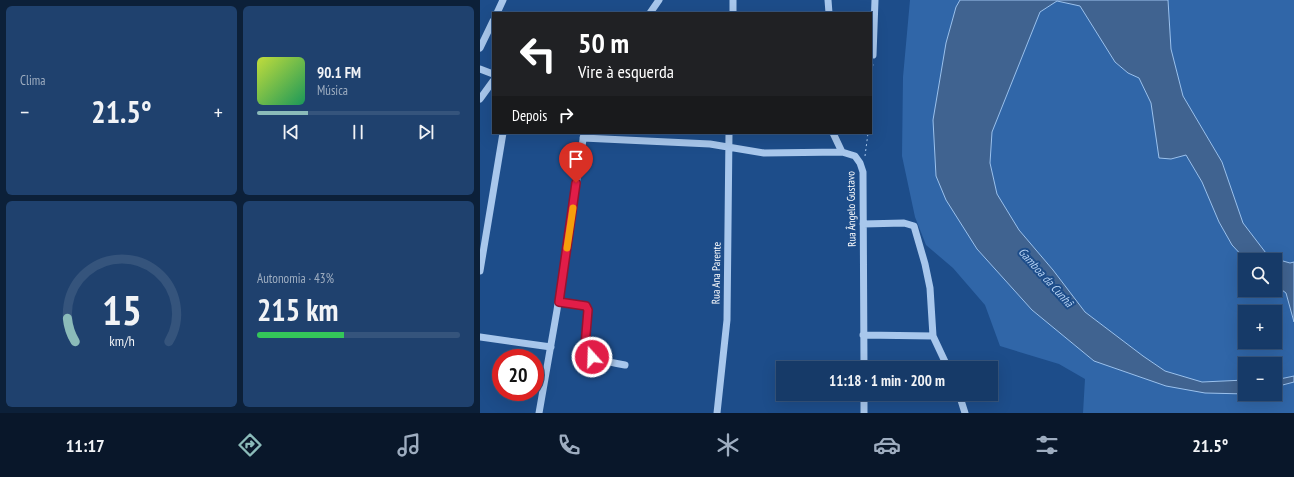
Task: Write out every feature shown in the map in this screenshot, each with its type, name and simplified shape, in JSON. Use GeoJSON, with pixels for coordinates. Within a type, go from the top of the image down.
{"type":"FeatureCollection","features":[{"type":"Feature","properties":{"kind":"street"},"geometry":{"type":"LineString","coordinates":[[497,12],[503,0]]}},
{"type":"Feature","properties":{"kind":"street"},"geometry":{"type":"LineString","coordinates":[[651,12],[659,0]]}},
{"type":"Feature","properties":{"kind":"street"},"geometry":{"type":"LineString","coordinates":[[733,0],[733,12]]}},
{"type":"Feature","properties":{"kind":"street"},"geometry":{"type":"LineString","coordinates":[[828,0],[829,12]]}},
{"type":"Feature","properties":{"kind":"street"},"geometry":{"type":"LineString","coordinates":[[873,55],[875,0]]}},
{"type":"Feature","properties":{"kind":"street"},"geometry":{"type":"LineString","coordinates":[[480,48],[492,23]]}},
{"type":"Feature","properties":{"kind":"street"},"geometry":{"type":"LineString","coordinates":[[480,69],[492,74]]}},
{"type":"Feature","properties":{"kind":"street"},"geometry":{"type":"LineString","coordinates":[[480,98],[492,82]]}},
{"type":"Feature","properties":{"kind":"street"},"geometry":{"type":"LineString","coordinates":[[480,271],[503,134]]}},
{"type":"Feature","properties":{"kind":"street","name":"Rua Ana Parente"},"geometry":{"type":"LineString","coordinates":[[717,413],[727,320],[729,134]]}},
{"type":"Feature","properties":{"kind":"street"},"geometry":{"type":"LineString","coordinates":[[833,134],[842,152]]}},
{"type":"Feature","properties":{"kind":"street"},"geometry":{"type":"LineString","coordinates":[[539,413],[559,302],[584,136]]}},
{"type":"Feature","properties":{"kind":"street","name":"Rua Ângelo Gustavo"},"geometry":{"type":"LineString","coordinates":[[584,136],[710,144],[764,153],[842,152],[855,156],[860,163],[863,172],[864,361]]}},
{"type":"Feature","properties":{"kind":"street"},"geometry":{"type":"LineString","coordinates":[[863,224],[904,223],[914,226],[930,288],[934,336],[945,361]]}},
{"type":"Feature","properties":{"kind":"street"},"geometry":{"type":"LineString","coordinates":[[559,302],[586,306],[588,310],[585,346],[587,353],[592,357],[625,365]]}},
{"type":"Feature","properties":{"kind":"street"},"geometry":{"type":"LineString","coordinates":[[864,335],[934,336]]}},
{"type":"Feature","properties":{"kind":"street"},"geometry":{"type":"LineString","coordinates":[[480,337],[551,347]]}},
{"type":"Feature","properties":{"kind":"street"},"geometry":{"type":"LineString","coordinates":[[864,401],[864,413]]}},
{"type":"Feature","properties":{"kind":"street"},"geometry":{"type":"LineString","coordinates":[[961,401],[965,413]]}},
{"type":"Feature","properties":{"kind":"path"},"geometry":{"type":"LineString","coordinates":[[872,76],[873,55]]}},
{"type":"Feature","properties":{"kind":"path"},"geometry":{"type":"LineString","coordinates":[[865,156],[868,134]]}},
{"type":"Feature","properties":{"kind":"shaded area"},"geometry":{"type":"Polygon","coordinates":[[[910,0],[960,0],[956,7],[946,43],[933,120],[936,176],[977,249],[1032,310],[1094,361],[1166,386],[1238,393],[1238,401],[1282,401],[1282,385],[1294,382],[1294,413],[1083,413],[1085,379],[1059,364],[1000,346],[985,305],[953,268],[926,245],[915,217],[902,156],[903,77],[910,0]]]}},
{"type":"Feature","properties":{"kind":"shaded area"},"geometry":{"type":"Polygon","coordinates":[[[1168,0],[1294,0],[1294,262],[1290,263],[1282,261],[1282,253],[1266,253],[1243,223],[1222,162],[1183,96],[1171,49],[1168,0]]]}},
{"type":"Feature","properties":{"kind":"shaded area"},"geometry":{"type":"Polygon","coordinates":[[[1057,1],[1080,6],[1115,62],[1128,73],[1139,78],[1151,103],[1160,158],[1171,159],[1186,155],[1202,182],[1219,222],[1232,245],[1239,253],[1238,253],[1238,297],[1282,297],[1282,290],[1286,293],[1294,322],[1294,376],[1282,379],[1282,357],[1238,357],[1238,380],[1202,382],[1165,371],[1085,312],[1053,270],[1019,230],[997,194],[990,163],[992,132],[1040,12],[1057,1]]]}},
{"type":"Feature","properties":{"kind":"water","name":"Gamboa da Cunhã"},"geometry":{"type":"Polygon","coordinates":[[[960,0],[1168,0],[1171,49],[1183,96],[1222,162],[1243,223],[1266,253],[1239,253],[1232,245],[1219,222],[1202,182],[1186,155],[1171,159],[1159,158],[1151,103],[1139,78],[1128,73],[1115,62],[1080,6],[1057,1],[1040,12],[992,132],[990,163],[997,194],[1019,230],[1053,270],[1085,312],[1165,371],[1202,382],[1238,380],[1238,394],[1205,393],[1166,386],[1094,361],[1032,310],[977,249],[946,200],[936,176],[933,120],[946,43],[956,7],[960,0]]]}},
{"type":"Feature","properties":{"kind":"water"},"geometry":{"type":"Polygon","coordinates":[[[1282,261],[1290,263],[1294,262],[1294,322],[1286,293],[1282,290],[1282,261]]]}},
{"type":"Feature","properties":{"kind":"water"},"geometry":{"type":"Polygon","coordinates":[[[1294,376],[1294,382],[1282,385],[1282,379],[1294,376]]]}},
{"type":"Feature","properties":{"kind":"slow traffic"},"geometry":{"type":"LineString","coordinates":[[567,248],[573,208]]}},
{"type":"Feature","properties":{"kind":"route"},"geometry":{"type":"LineString","coordinates":[[576,183],[559,302],[584,304],[586,306],[588,310],[585,350],[592,357]]}}]}
